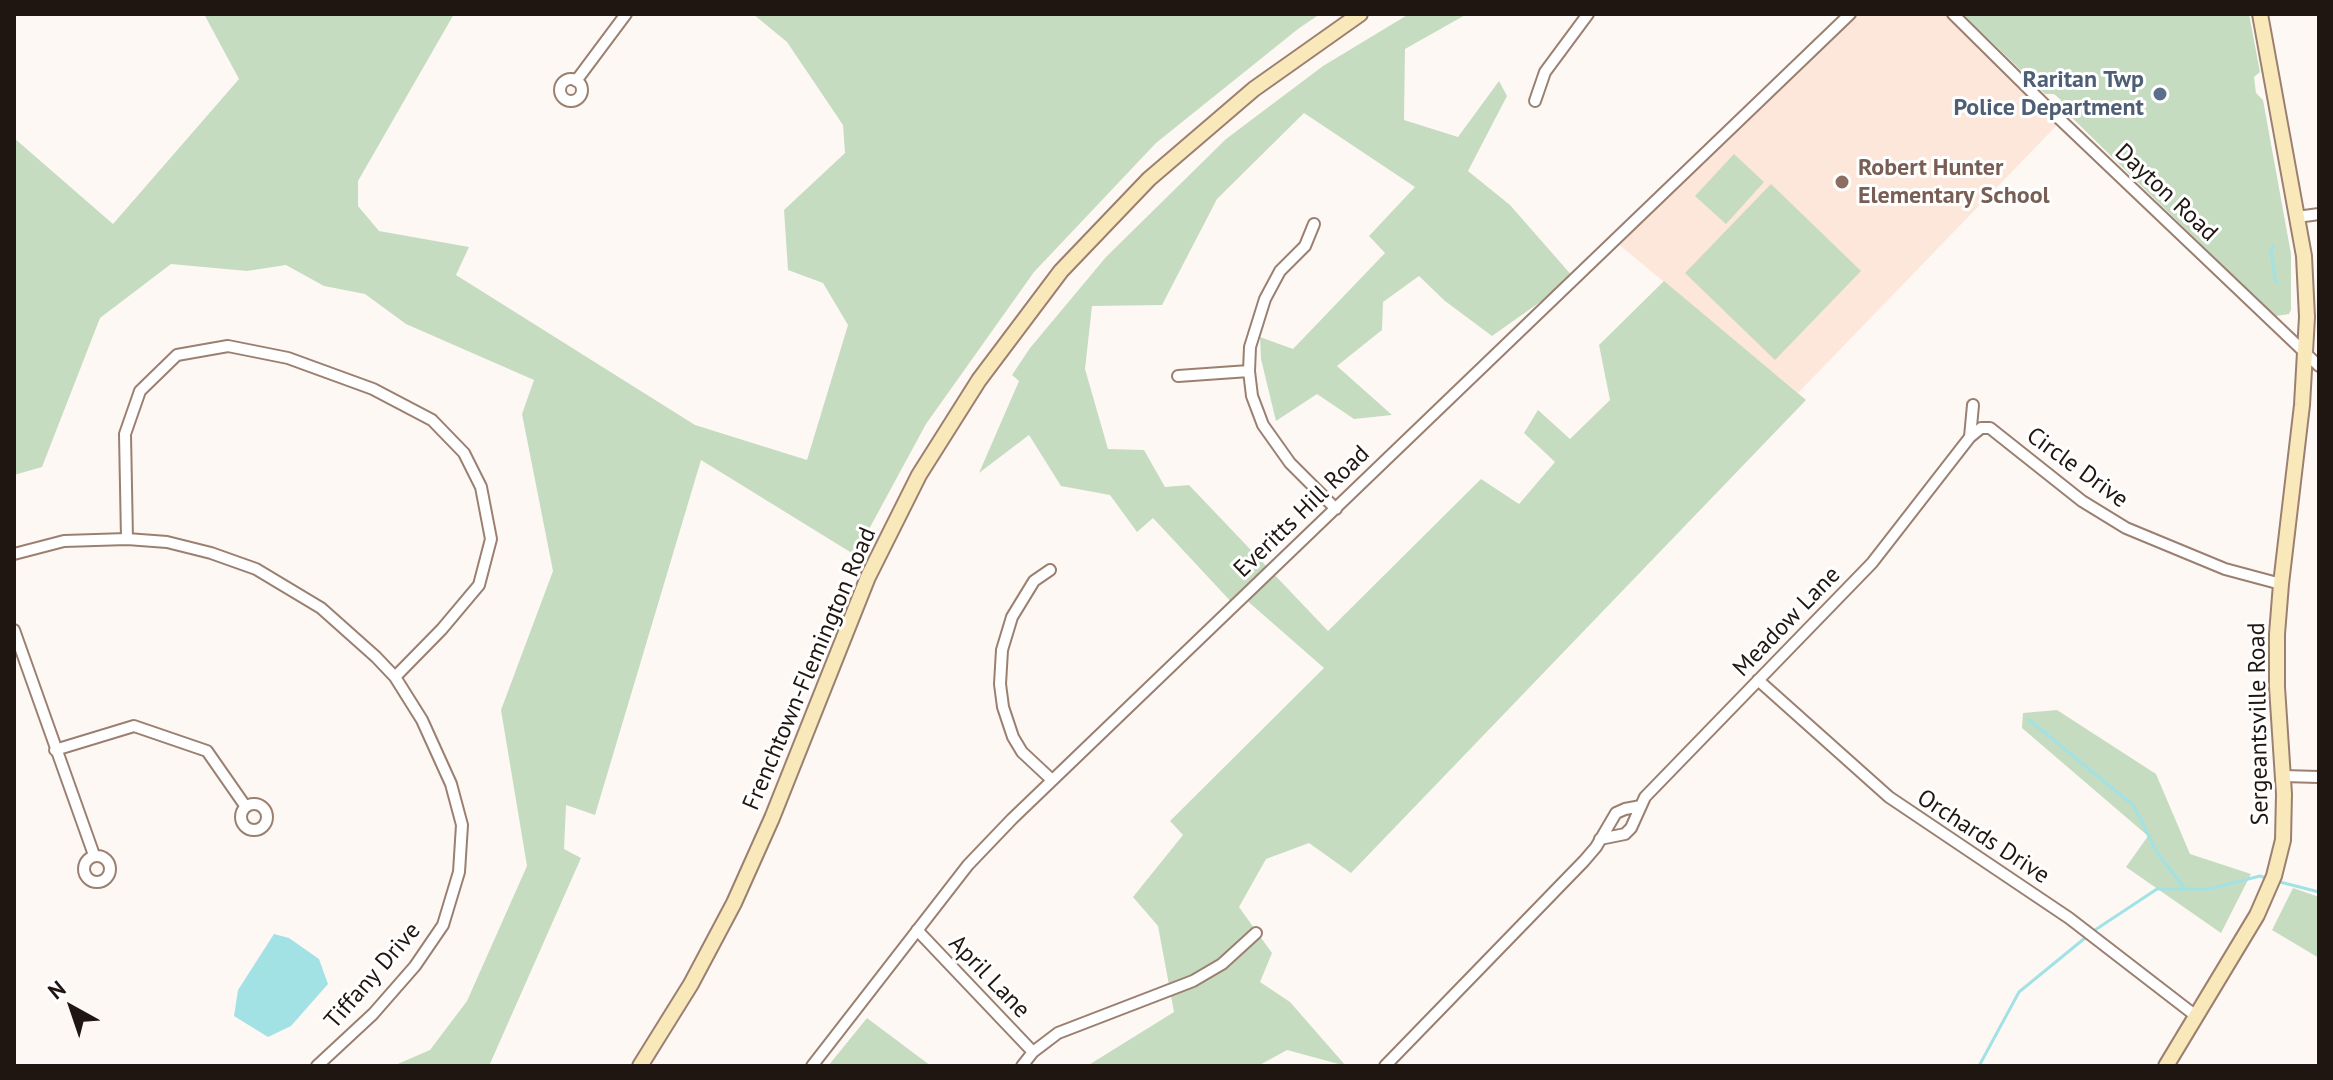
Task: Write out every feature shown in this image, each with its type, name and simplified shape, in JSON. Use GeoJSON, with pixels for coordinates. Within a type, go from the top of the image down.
{"type":"FeatureCollection","features":[{"type":"Feature","properties":{"kind":"main road","name":"Frenchtown-Flemington Road"},"geometry":{"type":"LineString","coordinates":[[640,1066],[691,984],[741,889],[856,603],[880,552],[919,475],[979,380],[1061,271],[1149,179],[1254,89],[1360,14]]}},
{"type":"Feature","properties":{"kind":"main road","name":"Sergeantsville Road"},"geometry":{"type":"LineString","coordinates":[[2166,1066],[2257,915],[2274,876],[2283,840],[2283,776],[2277,687],[2281,584],[2302,405],[2304,256],[2260,14]]}},
{"type":"Feature","properties":{"kind":"street"},"geometry":{"type":"LineString","coordinates":[[576,81],[626,14]]}},
{"type":"Feature","properties":{"kind":"street"},"geometry":{"type":"LineString","coordinates":[[1535,101],[1545,72],[1588,14]]}},
{"type":"Feature","properties":{"kind":"street","name":"Everitts Hill Road"},"geometry":{"type":"LineString","coordinates":[[812,1066],[968,865],[1052,780],[1850,14]]}},
{"type":"Feature","properties":{"kind":"street","name":"Dayton Road"},"geometry":{"type":"LineString","coordinates":[[1953,14],[2319,366]]}},
{"type":"Feature","properties":{"kind":"street"},"geometry":{"type":"LineString","coordinates":[[2297,217],[2319,214]]}},
{"type":"Feature","properties":{"kind":"street"},"geometry":{"type":"LineString","coordinates":[[1314,224],[1305,246],[1280,271],[1265,299],[1250,347],[1249,371],[1252,396],[1263,425],[1290,463],[1336,509]]}},
{"type":"Feature","properties":{"kind":"street"},"geometry":{"type":"LineString","coordinates":[[127,539],[125,434],[140,391],[177,355],[228,346],[288,358],[373,389],[432,420],[464,453],[481,487],[491,539],[479,585],[395,677]]}},
{"type":"Feature","properties":{"kind":"street"},"geometry":{"type":"LineString","coordinates":[[1178,376],[1249,371]]}},
{"type":"Feature","properties":{"kind":"street"},"geometry":{"type":"LineString","coordinates":[[1970,437],[1973,405]]}},
{"type":"Feature","properties":{"kind":"street","name":"Circle Drive"},"geometry":{"type":"LineString","coordinates":[[1970,437],[1981,428],[1990,428],[2075,497],[2126,528],[2225,569],[2281,584]]}},
{"type":"Feature","properties":{"kind":"street","name":"Meadow Lane"},"geometry":{"type":"LineString","coordinates":[[1600,839],[1625,834],[1631,828],[1645,797],[1872,563],[1970,437]]}},
{"type":"Feature","properties":{"kind":"street","name":"Tiffany Drive"},"geometry":{"type":"LineString","coordinates":[[14,554],[64,541],[127,539],[167,542],[256,569],[321,608],[395,677],[422,720],[451,784],[462,825],[459,872],[443,925],[415,966],[373,1014],[317,1066]]}},
{"type":"Feature","properties":{"kind":"street"},"geometry":{"type":"LineString","coordinates":[[1050,570],[1034,581],[1012,617],[1002,650],[1000,684],[1013,737],[1022,752],[1052,780]]}},
{"type":"Feature","properties":{"kind":"street"},"geometry":{"type":"LineString","coordinates":[[14,630],[94,855]]}},
{"type":"Feature","properties":{"kind":"street","name":"Orchards Drive"},"geometry":{"type":"LineString","coordinates":[[1758,680],[1889,797],[2069,918],[2196,1016]]}},
{"type":"Feature","properties":{"kind":"street"},"geometry":{"type":"LineString","coordinates":[[55,750],[134,726],[207,751],[246,807]]}},
{"type":"Feature","properties":{"kind":"street"},"geometry":{"type":"LineString","coordinates":[[2283,776],[2319,777]]}},
{"type":"Feature","properties":{"kind":"street","name":"Meadow Lane"},"geometry":{"type":"LineString","coordinates":[[1385,1066],[1584,861],[1616,813],[1641,806]]}},
{"type":"Feature","properties":{"kind":"street","name":"April Lane"},"geometry":{"type":"LineString","coordinates":[[917,930],[1033,1052]]}},
{"type":"Feature","properties":{"kind":"street"},"geometry":{"type":"LineString","coordinates":[[1022,1066],[1033,1052],[1071,1027],[1193,981],[1222,964],[1256,933]]}},
{"type":"Feature","properties":{"kind":"shaded area","name":"Robert Hunter Elementary School"},"geometry":{"type":"Polygon","coordinates":[[[1855,14],[1953,14],[2061,121],[1798,393],[1617,243],[1855,14]]]}},
{"type":"Feature","properties":{"kind":"green space"},"geometry":{"type":"Polygon","coordinates":[[[204,14],[454,14],[358,181],[358,206],[379,231],[469,247],[456,275],[695,425],[807,460],[848,325],[823,283],[788,270],[784,210],[845,153],[843,125],[787,42],[753,14],[1320,14],[1156,143],[1034,272],[926,424],[855,555],[701,460],[595,815],[566,805],[564,849],[581,858],[489,1066],[393,1066],[430,1050],[467,1001],[527,866],[501,710],[553,571],[522,414],[534,380],[406,324],[365,294],[324,286],[286,265],[247,271],[171,264],[100,318],[42,467],[14,475],[14,138],[113,224],[239,79],[204,14]]]}},
{"type":"Feature","properties":{"kind":"green space"},"geometry":{"type":"Polygon","coordinates":[[[1409,14],[1467,14],[1405,49],[1404,120],[1458,137],[1499,81],[1507,96],[1468,171],[1510,205],[1574,278],[1492,336],[1445,301],[1419,276],[1383,302],[1382,330],[1337,366],[1392,415],[1354,419],[1317,394],[1276,421],[1261,359],[1260,337],[1293,349],[1385,253],[1369,236],[1415,187],[1304,113],[1217,199],[1162,305],[1092,306],[1085,369],[1108,449],[1144,450],[1165,487],[1189,485],[1328,631],[1481,479],[1519,504],[1555,462],[1524,433],[1538,410],[1570,439],[1610,400],[1599,345],[1664,281],[1806,400],[1351,873],[1309,843],[1266,859],[1239,907],[1272,953],[1260,982],[1290,1002],[1346,1066],[1287,1050],[1258,1066],[1087,1066],[1174,1012],[1158,926],[1133,897],[1183,835],[1170,821],[1324,668],[1244,598],[1235,606],[1153,518],[1137,532],[1110,495],[1061,486],[1029,435],[979,473],[1019,381],[1012,375],[1030,348],[1106,257],[1226,139],[1323,66],[1409,14]]]}},
{"type":"Feature","properties":{"kind":"green space"},"geometry":{"type":"Polygon","coordinates":[[[1963,14],[2249,14],[2260,72],[2254,77],[2256,93],[2263,100],[2291,254],[2289,314],[2276,316],[2265,307],[2061,107],[2061,100],[2054,94],[2045,94],[1963,14]]]}},
{"type":"Feature","properties":{"kind":"green space"},"geometry":{"type":"Polygon","coordinates":[[[1734,154],[1764,182],[1726,224],[1695,196],[1734,154]]]}},
{"type":"Feature","properties":{"kind":"green space"},"geometry":{"type":"Polygon","coordinates":[[[1771,184],[1861,271],[1775,360],[1685,273],[1771,184]]]}},
{"type":"Feature","properties":{"kind":"green space"},"geometry":{"type":"Polygon","coordinates":[[[2057,710],[2156,774],[2190,854],[2251,874],[2221,933],[2126,867],[2148,836],[2022,728],[2023,713],[2057,710]]]}},
{"type":"Feature","properties":{"kind":"green space"},"geometry":{"type":"Polygon","coordinates":[[[2293,888],[2319,897],[2319,958],[2272,930],[2293,888]]]}},
{"type":"Feature","properties":{"kind":"green space"},"geometry":{"type":"Polygon","coordinates":[[[867,1018],[931,1066],[828,1066],[867,1018]]]}},
{"type":"Feature","properties":{"kind":"water"},"geometry":{"type":"Polygon","coordinates":[[[274,934],[289,938],[319,959],[328,984],[291,1026],[268,1037],[234,1016],[238,990],[274,934]]]}},
{"type":"Feature","properties":{"kind":"waterway"},"geometry":{"type":"LineString","coordinates":[[2273,246],[2273,267],[2278,282]]}},
{"type":"Feature","properties":{"kind":"waterway"},"geometry":{"type":"LineString","coordinates":[[2028,719],[2134,806],[2156,851],[2185,889]]}},
{"type":"Feature","properties":{"kind":"waterway"},"geometry":{"type":"LineString","coordinates":[[2095,930],[2157,889],[2209,889],[2260,876],[2266,878]]}},
{"type":"Feature","properties":{"kind":"waterway"},"geometry":{"type":"LineString","coordinates":[[2280,882],[2319,892]]}},
{"type":"Feature","properties":{"kind":"waterway"},"geometry":{"type":"LineString","coordinates":[[1979,1066],[2019,992],[2085,938]]}},
{"type":"Feature","properties":{"kind":"place","name":"Raritan Twp Police Department"},"geometry":{"type":"Point","coordinates":[2160,94]}},
{"type":"Feature","properties":{"kind":"place","name":"Robert Hunter Elementary School"},"geometry":{"type":"Point","coordinates":[1842,182]}}]}
